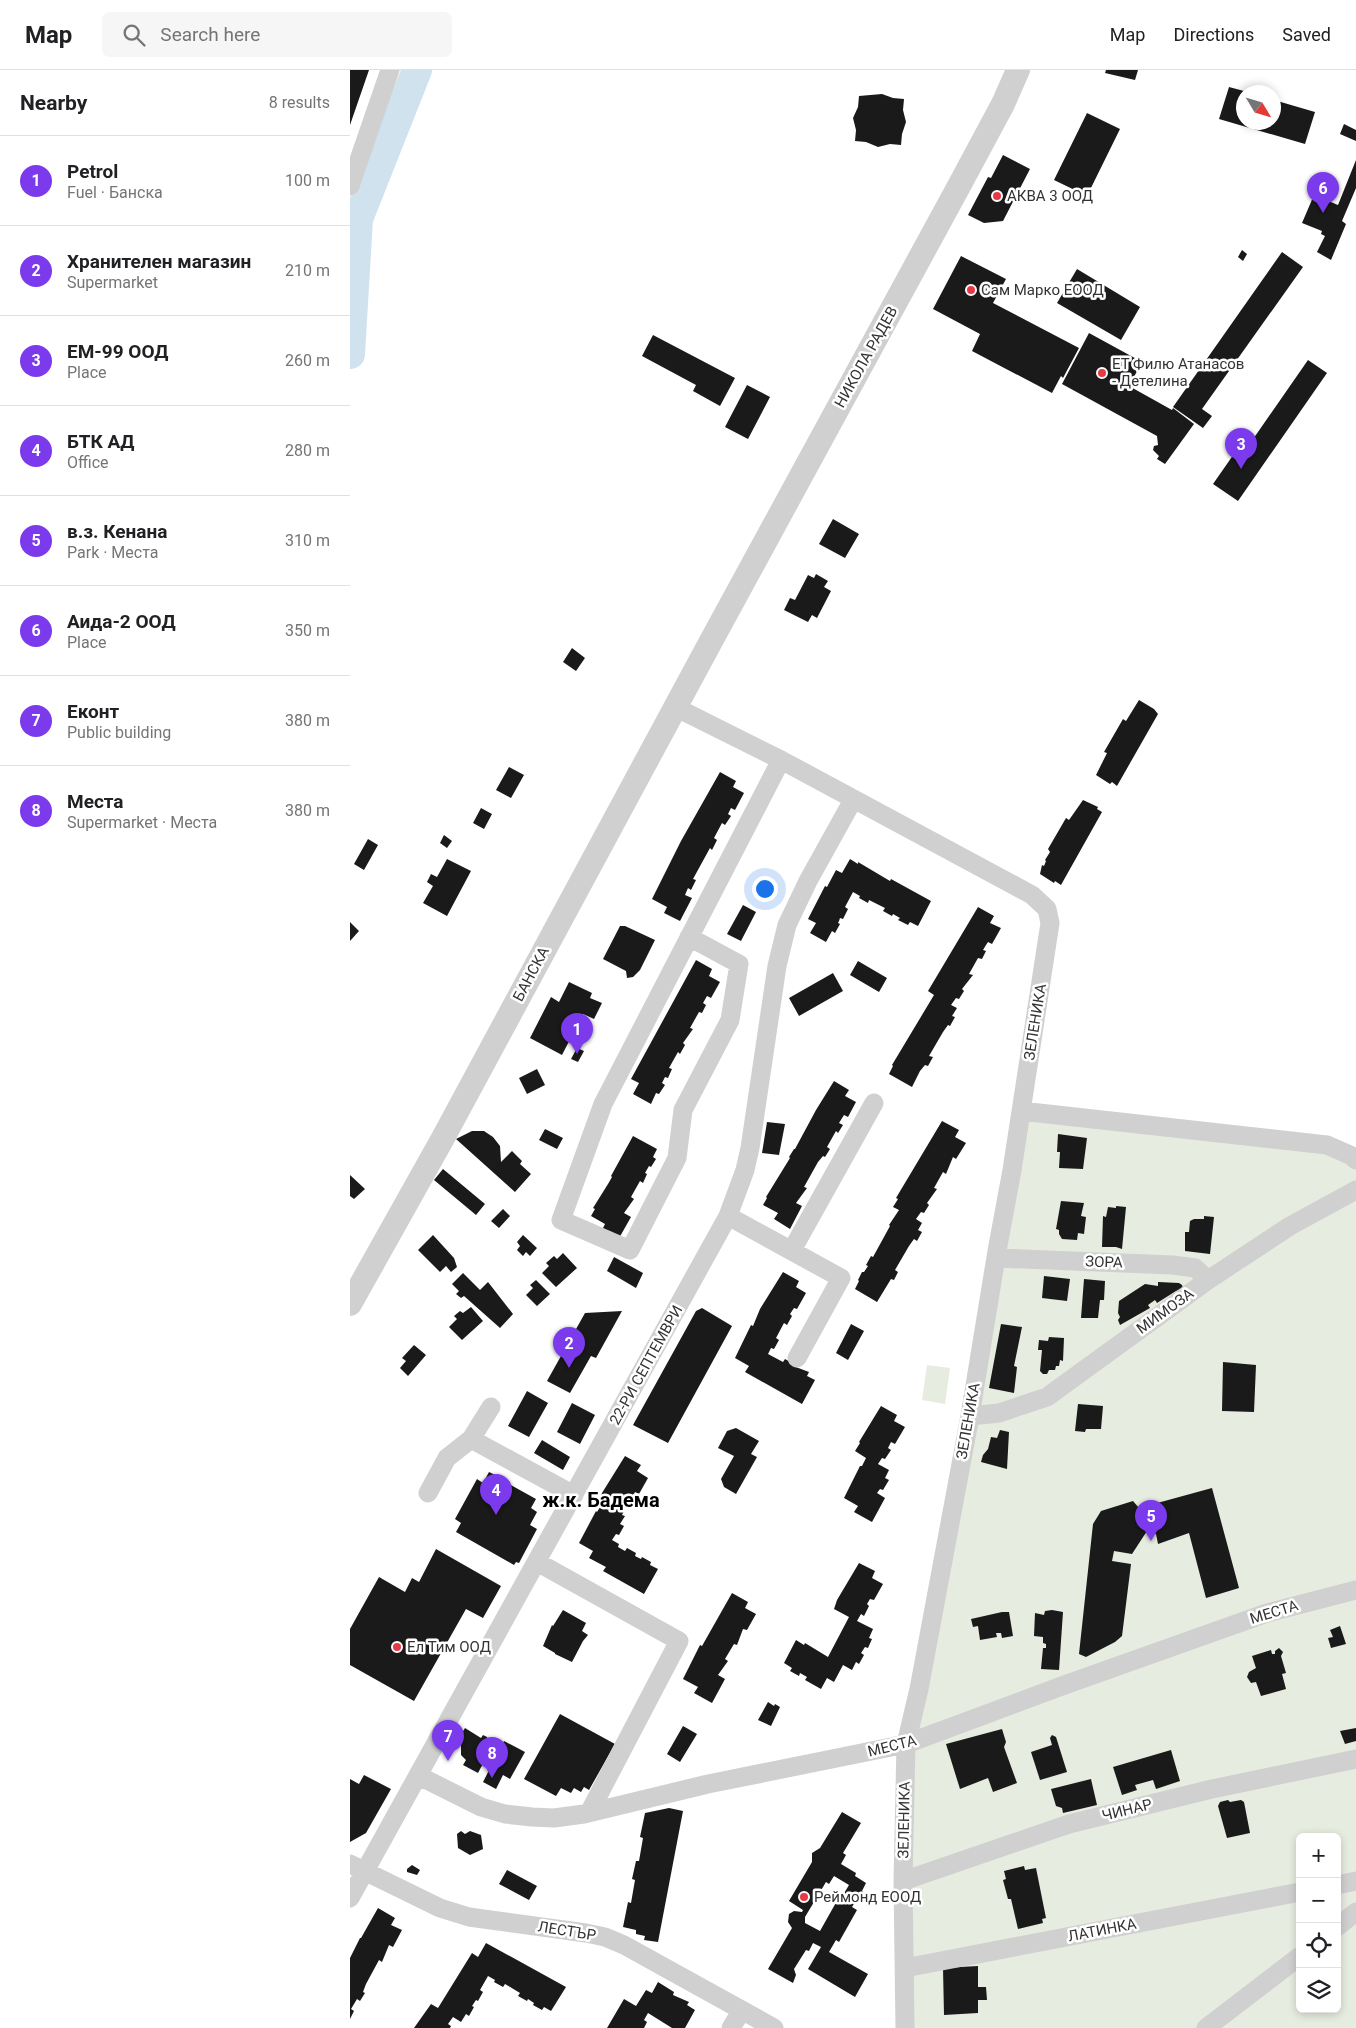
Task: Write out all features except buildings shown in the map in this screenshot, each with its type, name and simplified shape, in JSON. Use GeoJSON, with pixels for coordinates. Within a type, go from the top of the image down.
{"type":"FeatureCollection","features":[{"type":"Feature","properties":{"kind":"street"},"geometry":{"type":"LineString","coordinates":[[350,186],[390,70]]}},
{"type":"Feature","properties":{"kind":"street","name":"НИКОЛА РАДЕВ"},"geometry":{"type":"LineString","coordinates":[[710,642],[1003,104],[1018,70]]}},
{"type":"Feature","properties":{"kind":"street","name":"БАНСКА"},"geometry":{"type":"LineString","coordinates":[[350,1304],[443,1138],[710,642]]}},
{"type":"Feature","properties":{"kind":"street","name":"ЗЕЛЕНИКА"},"geometry":{"type":"LineString","coordinates":[[675,707],[781,760],[1032,895],[1046,909],[1050,924],[970,1416],[919,1689],[906,1744],[903,1881],[905,2028]]}},
{"type":"Feature","properties":{"kind":"street"},"geometry":{"type":"LineString","coordinates":[[689,937],[739,964],[730,1020],[683,1110],[677,1158],[630,1250],[560,1220],[603,1104],[689,937],[781,760]]}},
{"type":"Feature","properties":{"kind":"street","name":"22-РИ СЕПТЕМВРИ"},"geometry":{"type":"LineString","coordinates":[[350,1898],[358,1868],[418,1776],[728,1216],[745,1170],[750,1148],[777,966],[787,925],[808,881],[853,800]]}},
{"type":"Feature","properties":{"kind":"street"},"geometry":{"type":"LineString","coordinates":[[792,1250],[874,1103]]}},
{"type":"Feature","properties":{"kind":"street"},"geometry":{"type":"LineString","coordinates":[[1021,1111],[1327,1145],[1352,1156],[1356,1160]]}},
{"type":"Feature","properties":{"kind":"street","name":"МИМОЗА"},"geometry":{"type":"LineString","coordinates":[[970,1416],[999,1413],[1047,1397],[1208,1280],[1290,1226],[1356,1190]]}},
{"type":"Feature","properties":{"kind":"street"},"geometry":{"type":"LineString","coordinates":[[728,1216],[841,1278],[797,1358]]}},
{"type":"Feature","properties":{"kind":"street","name":"ЗОРА"},"geometry":{"type":"LineString","coordinates":[[996,1258],[1173,1265],[1195,1268],[1208,1280]]}},
{"type":"Feature","properties":{"kind":"street"},"geometry":{"type":"LineString","coordinates":[[428,1493],[447,1458],[471,1439],[491,1407]]}},
{"type":"Feature","properties":{"kind":"street"},"geometry":{"type":"LineString","coordinates":[[471,1439],[574,1495]]}},
{"type":"Feature","properties":{"kind":"street"},"geometry":{"type":"LineString","coordinates":[[537,1562],[679,1641],[589,1813]]}},
{"type":"Feature","properties":{"kind":"street","name":"МЕСТА"},"geometry":{"type":"LineString","coordinates":[[418,1776],[480,1807],[505,1814],[554,1818],[589,1813],[708,1784],[906,1744],[1267,1613],[1356,1590]]}},
{"type":"Feature","properties":{"kind":"street","name":"ЧИНАР"},"geometry":{"type":"LineString","coordinates":[[903,1881],[1070,1824],[1212,1789],[1356,1759]]}},
{"type":"Feature","properties":{"kind":"street","name":"ЛЕСТЪР"},"geometry":{"type":"LineString","coordinates":[[358,1868],[440,1908],[469,1917],[605,1937],[624,1945],[774,2028]]}},
{"type":"Feature","properties":{"kind":"street"},"geometry":{"type":"LineString","coordinates":[[1341,1884],[1356,1882]]}},
{"type":"Feature","properties":{"kind":"street","name":"ЛАТИНКА"},"geometry":{"type":"LineString","coordinates":[[905,1968],[1296,1893]]}},
{"type":"Feature","properties":{"kind":"street"},"geometry":{"type":"LineString","coordinates":[[1341,1924],[1356,1912]]}},
{"type":"Feature","properties":{"kind":"street"},"geometry":{"type":"LineString","coordinates":[[1206,2028],[1296,1959]]}},
{"type":"Feature","properties":{"kind":"street"},"geometry":{"type":"LineString","coordinates":[[731,2028],[742,2010]]}},
{"type":"Feature","properties":{"kind":"shaded area"},"geometry":{"type":"Polygon","coordinates":[[[1021,1111],[1356,1157],[1356,2028],[904,2028],[906,1744],[1021,1111]]]}},
{"type":"Feature","properties":{"kind":"shaded area"},"geometry":{"type":"Polygon","coordinates":[[[927,1365],[950,1368],[945,1404],[922,1400],[927,1365]]]}},
{"type":"Feature","properties":{"kind":"waterway"},"geometry":{"type":"LineString","coordinates":[[350,354],[358,219],[417,70]]}},
{"type":"Feature","properties":{"kind":"place","name":"АКВА 3 ООД"},"geometry":{"type":"Point","coordinates":[997,196]}},
{"type":"Feature","properties":{"kind":"place","name":"Аида-2 ООД"},"geometry":{"type":"Point","coordinates":[1323,213]}},
{"type":"Feature","properties":{"kind":"place","name":"Сам Марко ЕООД"},"geometry":{"type":"Point","coordinates":[971,290]}},
{"type":"Feature","properties":{"kind":"place","name":"ЕТ Филю Атанасов - Детелина"},"geometry":{"type":"Point","coordinates":[1102,373]}},
{"type":"Feature","properties":{"kind":"place","name":"ЕМ-99 ООД"},"geometry":{"type":"Point","coordinates":[1241,469]}},
{"type":"Feature","properties":{"kind":"place","name":"Petrol"},"geometry":{"type":"Point","coordinates":[577,1054]}},
{"type":"Feature","properties":{"kind":"place","name":"Хранителен магазин"},"geometry":{"type":"Point","coordinates":[569,1368]}},
{"type":"Feature","properties":{"kind":"place","name":"БТК АД"},"geometry":{"type":"Point","coordinates":[496,1515]}},
{"type":"Feature","properties":{"kind":"place","name":"в.з. Кенана"},"geometry":{"type":"Point","coordinates":[1151,1541]}},
{"type":"Feature","properties":{"kind":"place","name":"Ел Тим ООД"},"geometry":{"type":"Point","coordinates":[397,1647]}},
{"type":"Feature","properties":{"kind":"place","name":"Еконт"},"geometry":{"type":"Point","coordinates":[448,1761]}},
{"type":"Feature","properties":{"kind":"place","name":"Места"},"geometry":{"type":"Point","coordinates":[492,1778]}},
{"type":"Feature","properties":{"kind":"place","name":"Реймонд ЕООД"},"geometry":{"type":"Point","coordinates":[804,1897]}},
{"type":"Feature","properties":{"kind":"district","name":"ж.к. Бадема"},"geometry":{"type":"Point","coordinates":[601,1500]}}]}
